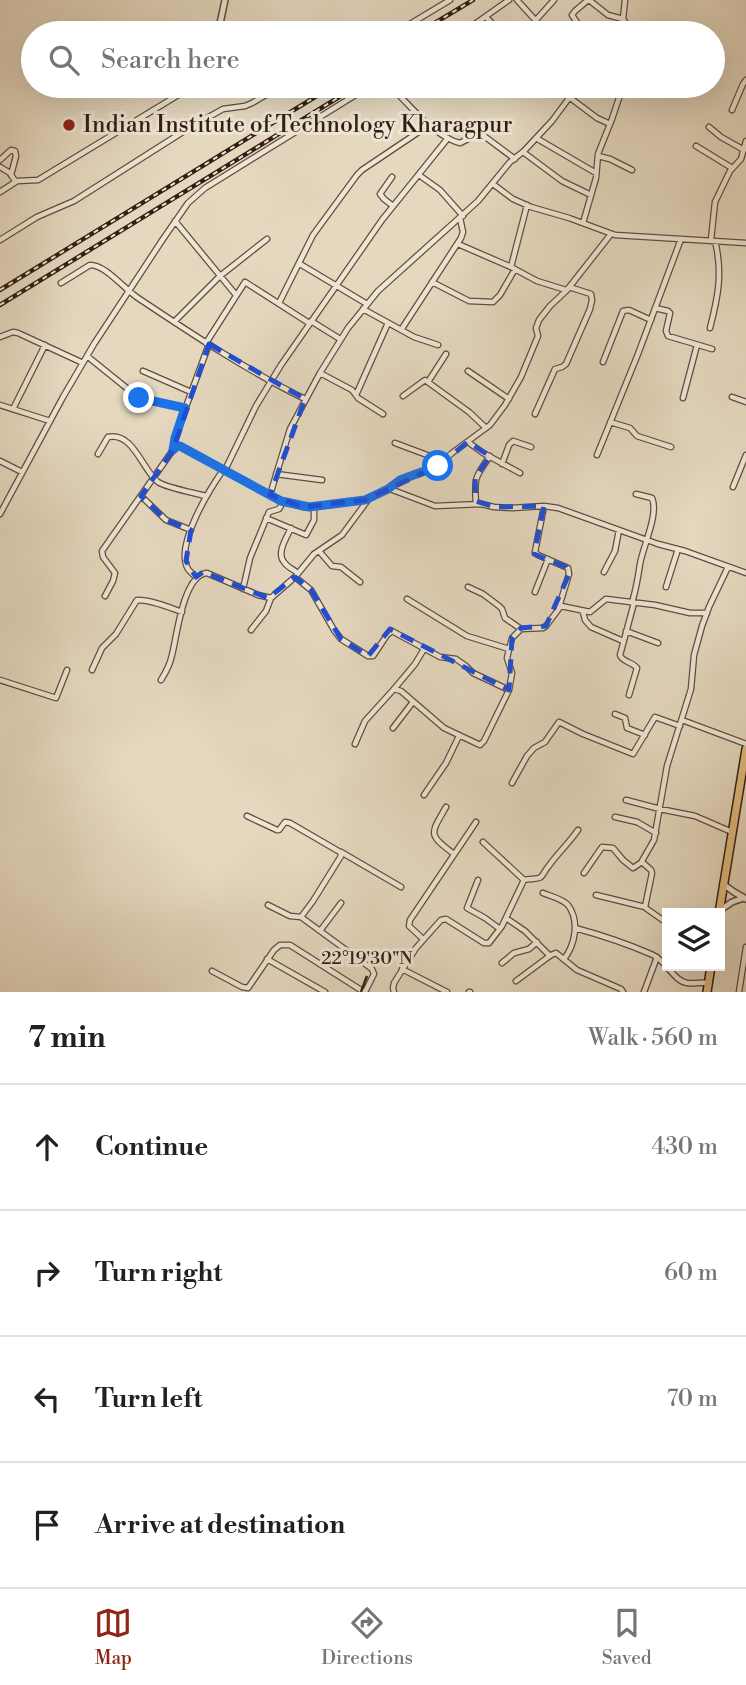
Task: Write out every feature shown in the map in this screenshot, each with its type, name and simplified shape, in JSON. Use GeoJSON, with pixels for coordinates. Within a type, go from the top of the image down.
{"type":"FeatureCollection","features":[{"type":"Feature","properties":{"kind":"main road"},"geometry":{"type":"LineString","coordinates":[[720,908],[746,746]]}},
{"type":"Feature","properties":{"kind":"main road"},"geometry":{"type":"LineString","coordinates":[[707,992],[710,971]]}},
{"type":"Feature","properties":{"kind":"street"},"geometry":{"type":"LineString","coordinates":[[221,21],[225,0]]}},
{"type":"Feature","properties":{"kind":"street"},"geometry":{"type":"LineString","coordinates":[[415,21],[450,0]]}},
{"type":"Feature","properties":{"kind":"street"},"geometry":{"type":"LineString","coordinates":[[480,21],[509,0]]}},
{"type":"Feature","properties":{"kind":"street"},"geometry":{"type":"LineString","coordinates":[[517,0],[536,20],[554,0]]}},
{"type":"Feature","properties":{"kind":"street"},"geometry":{"type":"LineString","coordinates":[[576,21],[572,15],[589,0],[608,15],[623,19],[625,0]]}},
{"type":"Feature","properties":{"kind":"street"},"geometry":{"type":"LineString","coordinates":[[486,17],[490,21]]}},
{"type":"Feature","properties":{"kind":"street"},"geometry":{"type":"LineString","coordinates":[[732,110],[746,80]]}},
{"type":"Feature","properties":{"kind":"street"},"geometry":{"type":"LineString","coordinates":[[0,192],[15,181],[38,180],[173,98]]}},
{"type":"Feature","properties":{"kind":"street"},"geometry":{"type":"LineString","coordinates":[[0,240],[37,217],[74,201],[223,109],[245,106],[261,98]]}},
{"type":"Feature","properties":{"kind":"street"},"geometry":{"type":"LineString","coordinates":[[0,514],[87,356],[188,203],[205,188],[351,98]]}},
{"type":"Feature","properties":{"kind":"street"},"geometry":{"type":"LineString","coordinates":[[402,98],[429,125],[448,138],[460,143],[480,133],[515,159]]}},
{"type":"Feature","properties":{"kind":"street"},"geometry":{"type":"LineString","coordinates":[[270,495],[287,435],[305,399],[340,340],[363,309],[378,291],[461,217],[552,121],[568,98]]}},
{"type":"Feature","properties":{"kind":"street"},"geometry":{"type":"LineString","coordinates":[[570,98],[597,118],[610,124]]}},
{"type":"Feature","properties":{"kind":"street"},"geometry":{"type":"LineString","coordinates":[[583,223],[596,173],[597,156],[619,98]]}},
{"type":"Feature","properties":{"kind":"street"},"geometry":{"type":"LineString","coordinates":[[279,303],[313,235],[357,175],[429,125]]}},
{"type":"Feature","properties":{"kind":"street"},"geometry":{"type":"LineString","coordinates":[[709,127],[744,150]]}},
{"type":"Feature","properties":{"kind":"street"},"geometry":{"type":"LineString","coordinates":[[196,577],[186,565],[186,548],[191,530],[206,496],[224,470],[256,406],[310,322],[382,220],[448,138]]}},
{"type":"Feature","properties":{"kind":"street"},"geometry":{"type":"LineString","coordinates":[[536,138],[596,173]]}},
{"type":"Feature","properties":{"kind":"street"},"geometry":{"type":"LineString","coordinates":[[710,328],[719,288],[718,252],[713,241],[715,202],[733,168],[743,160],[746,141]]}},
{"type":"Feature","properties":{"kind":"street"},"geometry":{"type":"LineString","coordinates":[[696,146],[733,168]]}},
{"type":"Feature","properties":{"kind":"street"},"geometry":{"type":"LineString","coordinates":[[0,160],[11,150],[15,151],[11,175]]}},
{"type":"Feature","properties":{"kind":"street"},"geometry":{"type":"LineString","coordinates":[[523,152],[562,181],[591,195]]}},
{"type":"Feature","properties":{"kind":"street"},"geometry":{"type":"LineString","coordinates":[[597,156],[632,170]]}},
{"type":"Feature","properties":{"kind":"street"},"geometry":{"type":"LineString","coordinates":[[0,167],[15,181]]}},
{"type":"Feature","properties":{"kind":"street"},"geometry":{"type":"LineString","coordinates":[[401,330],[458,244],[463,232],[461,217],[440,190],[419,175]]}},
{"type":"Feature","properties":{"kind":"street"},"geometry":{"type":"LineString","coordinates":[[392,177],[380,194],[383,200],[393,206]]}},
{"type":"Feature","properties":{"kind":"street"},"geometry":{"type":"LineString","coordinates":[[492,183],[513,199],[611,234],[746,243]]}},
{"type":"Feature","properties":{"kind":"street"},"geometry":{"type":"LineString","coordinates":[[432,282],[470,301],[493,302],[500,295],[513,268],[527,205]]}},
{"type":"Feature","properties":{"kind":"street"},"geometry":{"type":"LineString","coordinates":[[175,221],[236,295]]}},
{"type":"Feature","properties":{"kind":"street"},"geometry":{"type":"LineString","coordinates":[[106,596],[116,576],[102,551],[176,447],[180,446],[283,502],[303,507],[369,499],[400,480],[444,461],[486,428],[499,414],[521,377],[535,343],[539,320],[611,234]]}},
{"type":"Feature","properties":{"kind":"street"},"geometry":{"type":"LineString","coordinates":[[174,322],[220,276],[267,239]]}},
{"type":"Feature","properties":{"kind":"street"},"geometry":{"type":"LineString","coordinates":[[597,455],[681,239]]}},
{"type":"Feature","properties":{"kind":"street"},"geometry":{"type":"LineString","coordinates":[[458,244],[537,281],[591,295],[590,309],[566,364],[555,369],[535,414]]}},
{"type":"Feature","properties":{"kind":"street"},"geometry":{"type":"LineString","coordinates":[[300,264],[367,304]]}},
{"type":"Feature","properties":{"kind":"street"},"geometry":{"type":"LineString","coordinates":[[61,283],[93,265],[105,269],[128,291],[174,322],[270,382],[305,399]]}},
{"type":"Feature","properties":{"kind":"street"},"geometry":{"type":"LineString","coordinates":[[173,450],[207,343],[246,282],[340,340]]}},
{"type":"Feature","properties":{"kind":"street"},"geometry":{"type":"LineString","coordinates":[[655,308],[670,313],[666,335],[712,349]]}},
{"type":"Feature","properties":{"kind":"street"},"geometry":{"type":"LineString","coordinates":[[363,309],[418,339],[438,345]]}},
{"type":"Feature","properties":{"kind":"street"},"geometry":{"type":"LineString","coordinates":[[603,362],[623,311],[629,310],[651,320]]}},
{"type":"Feature","properties":{"kind":"street"},"geometry":{"type":"LineString","coordinates":[[356,395],[388,323]]}},
{"type":"Feature","properties":{"kind":"street"},"geometry":{"type":"LineString","coordinates":[[0,337],[13,332],[83,363]]}},
{"type":"Feature","properties":{"kind":"street"},"geometry":{"type":"LineString","coordinates":[[13,409],[45,345]]}},
{"type":"Feature","properties":{"kind":"street"},"geometry":{"type":"LineString","coordinates":[[683,398],[697,345]]}},
{"type":"Feature","properties":{"kind":"street"},"geometry":{"type":"LineString","coordinates":[[428,382],[446,354]]}},
{"type":"Feature","properties":{"kind":"street"},"geometry":{"type":"LineString","coordinates":[[87,356],[142,399],[185,408]]}},
{"type":"Feature","properties":{"kind":"street"},"geometry":{"type":"LineString","coordinates":[[143,371],[191,392]]}},
{"type":"Feature","properties":{"kind":"street"},"geometry":{"type":"LineString","coordinates":[[468,371],[509,399]]}},
{"type":"Feature","properties":{"kind":"street"},"geometry":{"type":"LineString","coordinates":[[320,373],[352,390],[358,398],[383,414]]}},
{"type":"Feature","properties":{"kind":"street"},"geometry":{"type":"LineString","coordinates":[[403,396],[423,380],[469,412],[486,428]]}},
{"type":"Feature","properties":{"kind":"street"},"geometry":{"type":"LineString","coordinates":[[732,397],[746,402]]}},
{"type":"Feature","properties":{"kind":"street"},"geometry":{"type":"LineString","coordinates":[[0,405],[50,421]]}},
{"type":"Feature","properties":{"kind":"street"},"geometry":{"type":"LineString","coordinates":[[611,422],[630,428],[636,436],[671,447]]}},
{"type":"Feature","properties":{"kind":"street"},"geometry":{"type":"LineString","coordinates":[[98,454],[108,437],[114,436],[130,444],[162,484],[206,496]]}},
{"type":"Feature","properties":{"kind":"street"},"geometry":{"type":"LineString","coordinates":[[502,464],[513,441],[530,447]]}},
{"type":"Feature","properties":{"kind":"street"},"geometry":{"type":"LineString","coordinates":[[468,442],[520,473]]}},
{"type":"Feature","properties":{"kind":"street"},"geometry":{"type":"LineString","coordinates":[[395,443],[444,461]]}},
{"type":"Feature","properties":{"kind":"street"},"geometry":{"type":"LineString","coordinates":[[733,487],[745,465],[746,455]]}},
{"type":"Feature","properties":{"kind":"street"},"geometry":{"type":"LineString","coordinates":[[477,504],[475,478],[490,456]]}},
{"type":"Feature","properties":{"kind":"street"},"geometry":{"type":"LineString","coordinates":[[0,461],[22,472]]}},
{"type":"Feature","properties":{"kind":"street"},"geometry":{"type":"LineString","coordinates":[[276,474],[322,480]]}},
{"type":"Feature","properties":{"kind":"street"},"geometry":{"type":"LineString","coordinates":[[388,489],[435,506],[483,504],[512,508],[558,508],[746,573]]}},
{"type":"Feature","properties":{"kind":"street"},"geometry":{"type":"LineString","coordinates":[[629,695],[637,668],[621,657],[623,641],[638,584],[654,502],[652,498],[636,494]]}},
{"type":"Feature","properties":{"kind":"street"},"geometry":{"type":"LineString","coordinates":[[141,496],[166,520],[191,530]]}},
{"type":"Feature","properties":{"kind":"street"},"geometry":{"type":"LineString","coordinates":[[251,630],[266,611],[271,597],[297,575],[319,551],[347,530],[369,499]]}},
{"type":"Feature","properties":{"kind":"street"},"geometry":{"type":"LineString","coordinates":[[243,589],[250,558],[266,518],[270,510],[279,509],[283,502]]}},
{"type":"Feature","properties":{"kind":"street"},"geometry":{"type":"LineString","coordinates":[[266,518],[307,534],[314,520],[314,506]]}},
{"type":"Feature","properties":{"kind":"street"},"geometry":{"type":"LineString","coordinates":[[394,689],[401,691],[439,724],[478,745],[482,743],[509,690],[512,673],[507,658],[514,634],[521,629],[546,626],[559,607],[569,572],[566,567],[535,552],[544,506]]}},
{"type":"Feature","properties":{"kind":"street"},"geometry":{"type":"LineString","coordinates":[[292,528],[281,558],[311,590],[341,639],[371,657],[391,631],[440,657],[450,657],[473,673],[509,690]]}},
{"type":"Feature","properties":{"kind":"street"},"geometry":{"type":"LineString","coordinates":[[604,572],[615,551],[619,530]]}},
{"type":"Feature","properties":{"kind":"street"},"geometry":{"type":"LineString","coordinates":[[666,587],[678,549]]}},
{"type":"Feature","properties":{"kind":"street"},"geometry":{"type":"LineString","coordinates":[[319,551],[332,566],[341,567],[360,582]]}},
{"type":"Feature","properties":{"kind":"street"},"geometry":{"type":"LineString","coordinates":[[535,592],[548,559]]}},
{"type":"Feature","properties":{"kind":"street"},"geometry":{"type":"LineString","coordinates":[[584,873],[602,847],[613,848],[622,860],[633,868],[651,848],[667,766],[691,689],[694,655],[707,613],[728,566]]}},
{"type":"Feature","properties":{"kind":"street"},"geometry":{"type":"LineString","coordinates":[[161,680],[172,657],[183,605],[196,577],[207,573],[264,597],[271,597]]}},
{"type":"Feature","properties":{"kind":"street"},"geometry":{"type":"LineString","coordinates":[[468,587],[499,606],[505,618],[521,629]]}},
{"type":"Feature","properties":{"kind":"street"},"geometry":{"type":"LineString","coordinates":[[407,599],[467,636],[509,649]]}},
{"type":"Feature","properties":{"kind":"street"},"geometry":{"type":"LineString","coordinates":[[92,670],[102,648],[116,634],[137,600],[182,612]]}},
{"type":"Feature","properties":{"kind":"street"},"geometry":{"type":"LineString","coordinates":[[559,607],[593,611],[604,600],[655,605],[690,613],[707,613]]}},
{"type":"Feature","properties":{"kind":"street"},"geometry":{"type":"LineString","coordinates":[[583,611],[585,620],[591,626],[623,641]]}},
{"type":"Feature","properties":{"kind":"street"},"geometry":{"type":"LineString","coordinates":[[626,631],[658,643]]}},
{"type":"Feature","properties":{"kind":"street"},"geometry":{"type":"LineString","coordinates":[[355,744],[365,721],[415,664],[424,649]]}},
{"type":"Feature","properties":{"kind":"street"},"geometry":{"type":"LineString","coordinates":[[0,680],[57,698],[67,670]]}},
{"type":"Feature","properties":{"kind":"street"},"geometry":{"type":"LineString","coordinates":[[393,728],[413,702]]}},
{"type":"Feature","properties":{"kind":"street"},"geometry":{"type":"LineString","coordinates":[[615,715],[625,718],[627,728],[645,736]]}},
{"type":"Feature","properties":{"kind":"street"},"geometry":{"type":"LineString","coordinates":[[512,783],[527,756],[545,742],[559,722],[633,754],[655,717],[681,723],[746,746]]}},
{"type":"Feature","properties":{"kind":"street"},"geometry":{"type":"LineString","coordinates":[[424,795],[446,763],[459,736]]}},
{"type":"Feature","properties":{"kind":"street"},"geometry":{"type":"LineString","coordinates":[[626,800],[695,816],[732,832]]}},
{"type":"Feature","properties":{"kind":"street"},"geometry":{"type":"LineString","coordinates":[[446,807],[433,834],[442,845],[454,853]]}},
{"type":"Feature","properties":{"kind":"street"},"geometry":{"type":"LineString","coordinates":[[247,816],[277,830],[285,822],[290,823],[401,887]]}},
{"type":"Feature","properties":{"kind":"street"},"geometry":{"type":"LineString","coordinates":[[615,817],[640,824],[656,833]]}},
{"type":"Feature","properties":{"kind":"street"},"geometry":{"type":"LineString","coordinates":[[423,939],[409,924],[476,822]]}},
{"type":"Feature","properties":{"kind":"street"},"geometry":{"type":"LineString","coordinates":[[394,992],[393,988],[402,969],[423,939],[443,919],[487,944],[491,942],[524,880],[539,879],[578,830]]}},
{"type":"Feature","properties":{"kind":"street"},"geometry":{"type":"LineString","coordinates":[[483,842],[524,880]]}},
{"type":"Feature","properties":{"kind":"street"},"geometry":{"type":"LineString","coordinates":[[301,917],[341,856],[340,852]]}},
{"type":"Feature","properties":{"kind":"street"},"geometry":{"type":"LineString","coordinates":[[642,861],[653,873],[645,907]]}},
{"type":"Feature","properties":{"kind":"street"},"geometry":{"type":"LineString","coordinates":[[478,880],[467,908],[500,929]]}},
{"type":"Feature","properties":{"kind":"street"},"geometry":{"type":"LineString","coordinates":[[723,884],[745,899]]}},
{"type":"Feature","properties":{"kind":"street"},"geometry":{"type":"LineString","coordinates":[[543,893],[567,903],[570,909],[575,928],[571,946],[564,959]]}},
{"type":"Feature","properties":{"kind":"street"},"geometry":{"type":"LineString","coordinates":[[596,895],[645,907],[662,920]]}},
{"type":"Feature","properties":{"kind":"street"},"geometry":{"type":"LineString","coordinates":[[724,908],[732,902],[745,899]]}},
{"type":"Feature","properties":{"kind":"street"},"geometry":{"type":"LineString","coordinates":[[320,931],[341,903]]}},
{"type":"Feature","properties":{"kind":"street"},"geometry":{"type":"LineString","coordinates":[[212,971],[247,988],[278,947],[290,945],[364,992],[374,974],[372,969],[301,917],[290,916],[268,905]]}},
{"type":"Feature","properties":{"kind":"street"},"geometry":{"type":"LineString","coordinates":[[506,918],[526,931],[550,956]]}},
{"type":"Feature","properties":{"kind":"street"},"geometry":{"type":"LineString","coordinates":[[575,928],[605,936],[657,957],[683,982],[708,983]]}},
{"type":"Feature","properties":{"kind":"street"},"geometry":{"type":"LineString","coordinates":[[502,963],[514,953],[537,942]]}},
{"type":"Feature","properties":{"kind":"street"},"geometry":{"type":"LineString","coordinates":[[739,992],[746,947]]}},
{"type":"Feature","properties":{"kind":"street"},"geometry":{"type":"LineString","coordinates":[[516,981],[556,953],[582,972],[623,992]]}},
{"type":"Feature","properties":{"kind":"street"},"geometry":{"type":"LineString","coordinates":[[644,992],[657,957]]}},
{"type":"Feature","properties":{"kind":"street"},"geometry":{"type":"LineString","coordinates":[[267,959],[325,992]]}},
{"type":"Feature","properties":{"kind":"street"},"geometry":{"type":"LineString","coordinates":[[402,969],[447,992]]}},
{"type":"Feature","properties":{"kind":"highlighted area"},"geometry":{"type":"Polygon","coordinates":[[[209,344],[305,399],[270,495],[303,507],[365,500],[438,466],[468,442],[490,456],[475,478],[476,501],[494,507],[544,506],[534,554],[566,567],[569,574],[546,626],[521,628],[512,638],[509,690],[390,629],[368,656],[341,639],[311,590],[295,577],[268,598],[203,572],[196,577],[186,561],[191,530],[166,520],[141,496],[173,450],[209,344]]]}},
{"type":"Feature","properties":{"kind":"railway"},"geometry":{"type":"LineString","coordinates":[[438,21],[473,0]]}},
{"type":"Feature","properties":{"kind":"railway"},"geometry":{"type":"LineString","coordinates":[[0,290],[313,98]]}},
{"type":"Feature","properties":{"kind":"railway"},"geometry":{"type":"LineString","coordinates":[[0,305],[337,98]]}},
{"type":"Feature","properties":{"kind":"place","name":"Indian Institute of Technology Kharagpur"},"geometry":{"type":"Point","coordinates":[69,125]}},
{"type":"Feature","properties":{"kind":"route"},"geometry":{"type":"LineString","coordinates":[[139,398],[185,408],[173,450],[180,446],[281,501],[296,505],[309,507],[365,500],[406,477],[438,466]]}}]}
